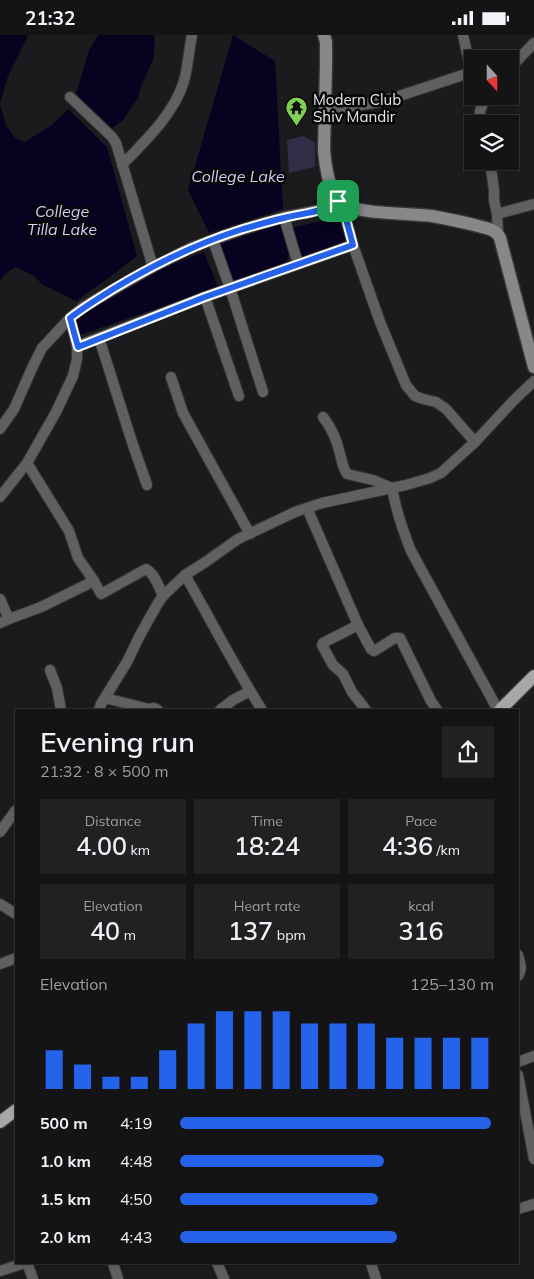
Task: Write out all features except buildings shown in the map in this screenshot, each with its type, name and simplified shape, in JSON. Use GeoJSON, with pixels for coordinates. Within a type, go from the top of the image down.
{"type":"FeatureCollection","features":[{"type":"Feature","properties":{"kind":"main road"},"geometry":{"type":"LineString","coordinates":[[324,35],[326,42],[325,164],[327,177],[340,203],[360,210],[432,216],[491,230],[498,234],[534,367]]}},
{"type":"Feature","properties":{"kind":"main road"},"geometry":{"type":"LineString","coordinates":[[500,709],[534,675]]}},
{"type":"Feature","properties":{"kind":"main road"},"geometry":{"type":"LineString","coordinates":[[0,1122],[15,1111]]}},
{"type":"Feature","properties":{"kind":"street"},"geometry":{"type":"LineString","coordinates":[[122,165],[152,134],[177,98],[184,81],[192,35]]}},
{"type":"Feature","properties":{"kind":"street"},"geometry":{"type":"LineString","coordinates":[[463,35],[466,50]]}},
{"type":"Feature","properties":{"kind":"street"},"geometry":{"type":"LineString","coordinates":[[519,59],[534,43]]}},
{"type":"Feature","properties":{"kind":"street"},"geometry":{"type":"LineString","coordinates":[[325,110],[381,102],[464,76]]}},
{"type":"Feature","properties":{"kind":"street"},"geometry":{"type":"LineString","coordinates":[[70,97],[116,143],[153,267]]}},
{"type":"Feature","properties":{"kind":"street"},"geometry":{"type":"LineString","coordinates":[[479,105],[480,115]]}},
{"type":"Feature","properties":{"kind":"street"},"geometry":{"type":"LineString","coordinates":[[480,111],[482,105]]}},
{"type":"Feature","properties":{"kind":"street"},"geometry":{"type":"LineString","coordinates":[[491,170],[498,234]]}},
{"type":"Feature","properties":{"kind":"street"},"geometry":{"type":"LineString","coordinates":[[0,429],[14,409],[42,348],[70,318],[84,307],[153,267],[212,240],[284,217],[323,209],[340,203],[380,323],[406,385],[415,396],[436,402],[446,409],[475,442]]}},
{"type":"Feature","properties":{"kind":"street"},"geometry":{"type":"LineString","coordinates":[[497,214],[534,204]]}},
{"type":"Feature","properties":{"kind":"street"},"geometry":{"type":"LineString","coordinates":[[284,217],[297,261]]}},
{"type":"Feature","properties":{"kind":"street"},"geometry":{"type":"LineString","coordinates":[[212,240],[230,288],[263,392]]}},
{"type":"Feature","properties":{"kind":"street"},"geometry":{"type":"LineString","coordinates":[[78,347],[297,261],[353,245]]}},
{"type":"Feature","properties":{"kind":"street"},"geometry":{"type":"LineString","coordinates":[[205,297],[239,396]]}},
{"type":"Feature","properties":{"kind":"street"},"geometry":{"type":"LineString","coordinates":[[0,497],[26,463],[47,429],[67,391],[76,368],[78,347],[70,318]]}},
{"type":"Feature","properties":{"kind":"street"},"geometry":{"type":"LineString","coordinates":[[99,338],[147,485]]}},
{"type":"Feature","properties":{"kind":"street"},"geometry":{"type":"LineString","coordinates":[[171,377],[183,413],[250,533]]}},
{"type":"Feature","properties":{"kind":"street"},"geometry":{"type":"LineString","coordinates":[[100,709],[164,596],[185,575],[238,539],[286,516],[322,503],[392,489],[441,473],[475,442],[534,381]]}},
{"type":"Feature","properties":{"kind":"street"},"geometry":{"type":"LineString","coordinates":[[323,417],[337,442],[346,474],[373,481],[392,489]]}},
{"type":"Feature","properties":{"kind":"street"},"geometry":{"type":"LineString","coordinates":[[26,463],[69,531],[78,558],[101,594],[146,569],[152,573],[164,596]]}},
{"type":"Feature","properties":{"kind":"street"},"geometry":{"type":"LineString","coordinates":[[392,489],[411,551],[498,709]]}},
{"type":"Feature","properties":{"kind":"street"},"geometry":{"type":"LineString","coordinates":[[307,508],[358,625],[371,649],[374,651],[395,638],[400,638],[436,709]]}},
{"type":"Feature","properties":{"kind":"street"},"geometry":{"type":"LineString","coordinates":[[185,575],[261,709]]}},
{"type":"Feature","properties":{"kind":"street"},"geometry":{"type":"LineString","coordinates":[[0,599],[4,621],[41,607],[94,581]]}},
{"type":"Feature","properties":{"kind":"street"},"geometry":{"type":"LineString","coordinates":[[358,625],[322,645],[333,665],[343,674],[352,692],[365,709]]}},
{"type":"Feature","properties":{"kind":"street"},"geometry":{"type":"LineString","coordinates":[[50,670],[57,688],[61,709]]}},
{"type":"Feature","properties":{"kind":"street"},"geometry":{"type":"LineString","coordinates":[[221,709],[250,691]]}},
{"type":"Feature","properties":{"kind":"street"},"geometry":{"type":"LineString","coordinates":[[105,698],[154,709]]}},
{"type":"Feature","properties":{"kind":"street"},"geometry":{"type":"LineString","coordinates":[[0,833],[15,810]]}},
{"type":"Feature","properties":{"kind":"street"},"geometry":{"type":"LineString","coordinates":[[0,904],[15,912]]}},
{"type":"Feature","properties":{"kind":"street"},"geometry":{"type":"LineString","coordinates":[[0,965],[15,958]]}},
{"type":"Feature","properties":{"kind":"street"},"geometry":{"type":"LineString","coordinates":[[519,960],[521,971],[519,974]]}},
{"type":"Feature","properties":{"kind":"street"},"geometry":{"type":"LineString","coordinates":[[519,1063],[534,1056]]}},
{"type":"Feature","properties":{"kind":"street"},"geometry":{"type":"LineString","coordinates":[[519,1080],[534,1159]]}},
{"type":"Feature","properties":{"kind":"street"},"geometry":{"type":"LineString","coordinates":[[519,1209],[534,1204]]}},
{"type":"Feature","properties":{"kind":"street"},"geometry":{"type":"LineString","coordinates":[[0,1271],[23,1264]]}},
{"type":"Feature","properties":{"kind":"street"},"geometry":{"type":"LineString","coordinates":[[26,1264],[33,1279]]}},
{"type":"Feature","properties":{"kind":"street"},"geometry":{"type":"LineString","coordinates":[[113,1264],[118,1279]]}},
{"type":"Feature","properties":{"kind":"street"},"geometry":{"type":"LineString","coordinates":[[216,1264],[224,1279]]}},
{"type":"Feature","properties":{"kind":"street"},"geometry":{"type":"LineString","coordinates":[[371,1264],[376,1279]]}},
{"type":"Feature","properties":{"kind":"shaded area"},"geometry":{"type":"Polygon","coordinates":[[[304,136],[315,143],[315,167],[289,173],[287,140],[304,136]]]}},
{"type":"Feature","properties":{"kind":"water"},"geometry":{"type":"Polygon","coordinates":[[[0,35],[28,35],[7,79],[0,104],[0,35]]]}},
{"type":"Feature","properties":{"kind":"water"},"geometry":{"type":"Polygon","coordinates":[[[98,35],[154,35],[155,40],[153,60],[138,98],[123,120],[112,128],[76,94],[89,50],[98,35]]]}},
{"type":"Feature","properties":{"kind":"water","name":"College Lake"},"geometry":{"type":"Polygon","coordinates":[[[233,35],[275,61],[283,209],[209,233],[188,190],[233,35]]]}},
{"type":"Feature","properties":{"kind":"water","name":"College Tilla Lake"},"geometry":{"type":"Polygon","coordinates":[[[0,104],[6,125],[15,138],[24,142],[52,125],[68,109],[107,147],[137,256],[76,301],[43,285],[34,276],[15,267],[3,276],[0,281],[0,104]]]}},
{"type":"Feature","properties":{"kind":"water"},"geometry":{"type":"Polygon","coordinates":[[[339,217],[346,243],[297,259],[291,228],[339,217]]]}},
{"type":"Feature","properties":{"kind":"water"},"geometry":{"type":"Polygon","coordinates":[[[282,223],[289,253],[286,265],[233,281],[219,244],[282,223]]]}},
{"type":"Feature","properties":{"kind":"water"},"geometry":{"type":"Polygon","coordinates":[[[204,252],[218,287],[80,335],[73,326],[77,319],[120,289],[163,268],[204,252]]]}},
{"type":"Feature","properties":{"kind":"place","name":"Modern Club Shiv Mandir"},"geometry":{"type":"Point","coordinates":[297,127]}},
{"type":"Feature","properties":{"kind":"route"},"geometry":{"type":"LineString","coordinates":[[338,201],[342,204],[353,245],[205,297],[78,347],[70,318],[84,307],[122,284],[190,249],[241,230],[284,217],[323,209],[332,206],[338,201]]}}]}
